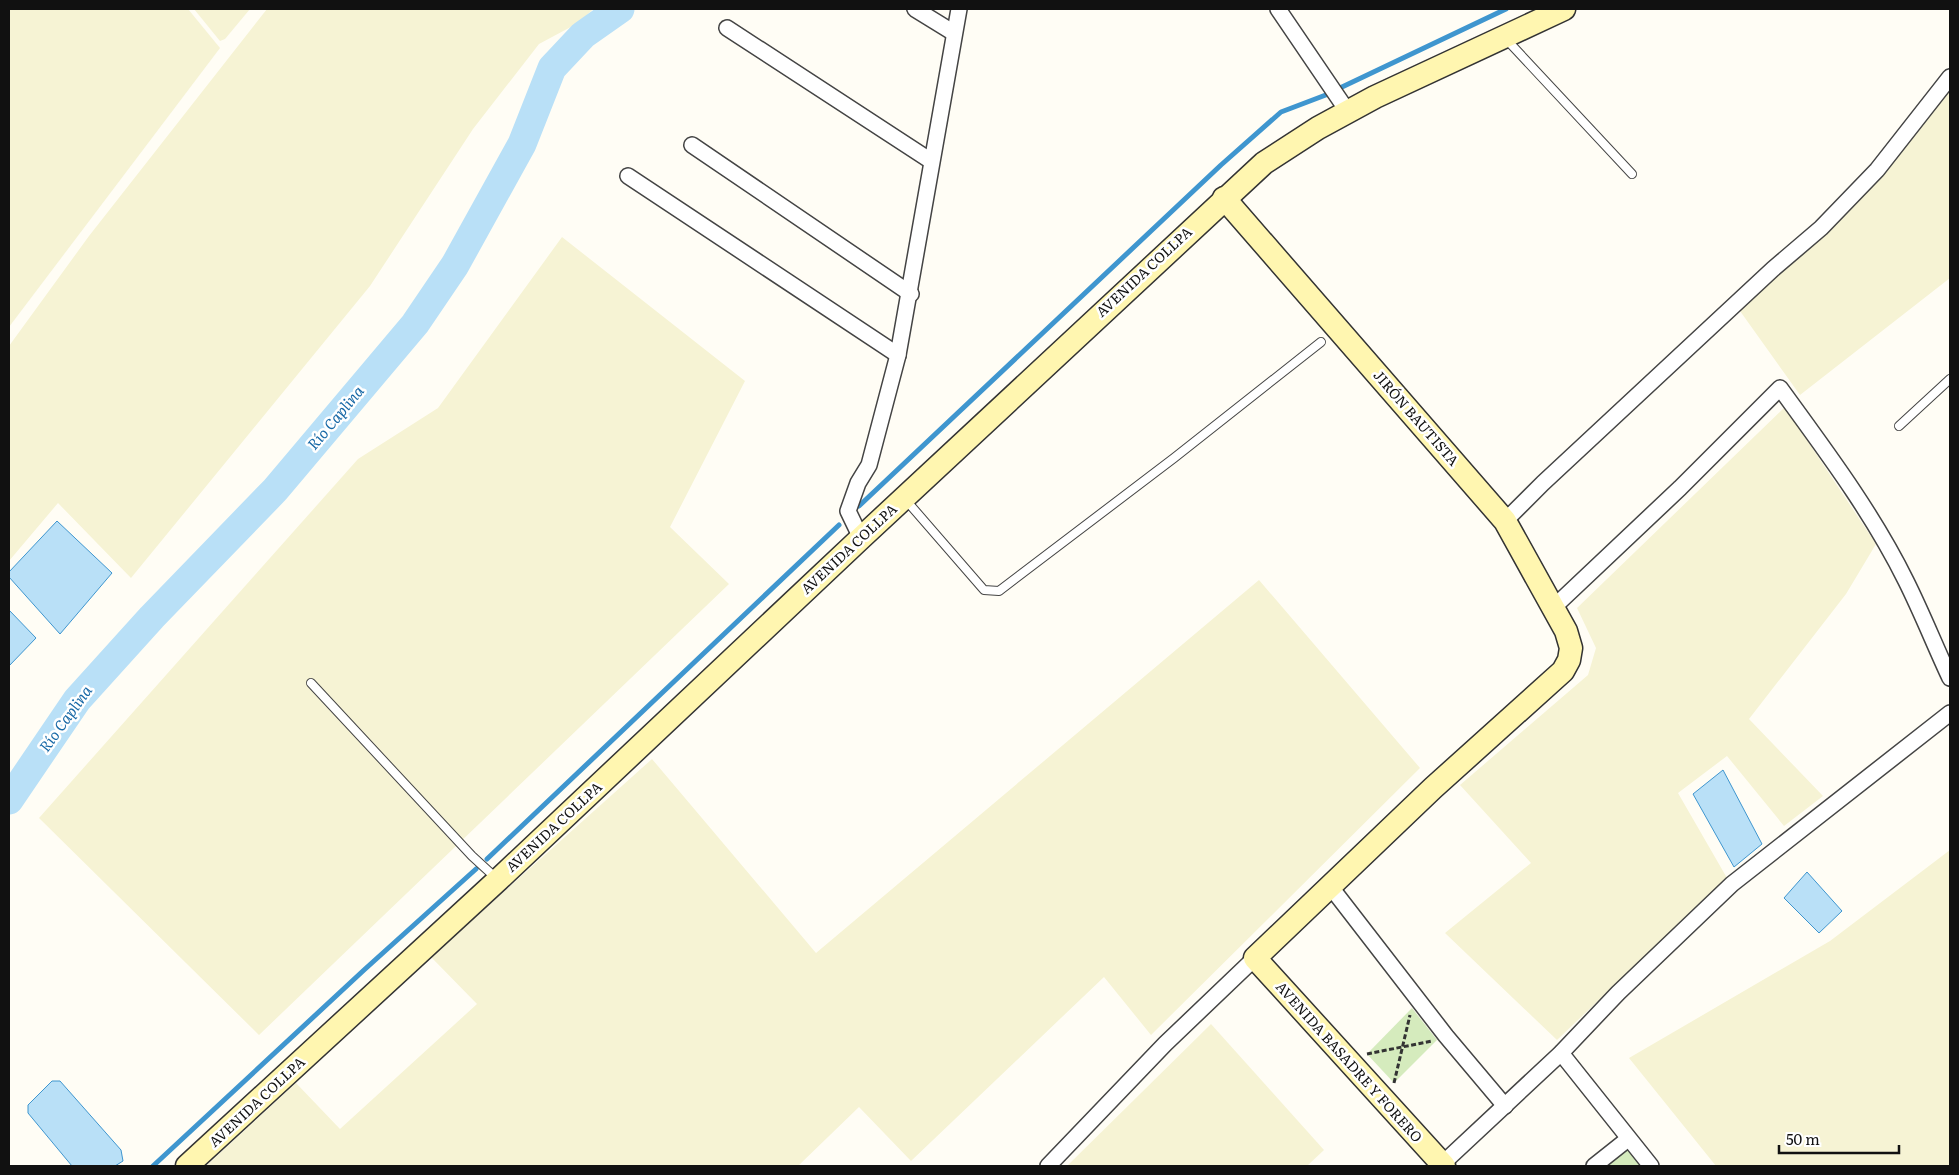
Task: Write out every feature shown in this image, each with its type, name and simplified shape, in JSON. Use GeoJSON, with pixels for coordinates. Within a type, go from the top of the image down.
{"type":"FeatureCollection","features":[{"type":"Feature","properties":{"kind":"main road","name":"AVENIDA COLLPA"},"geometry":{"type":"LineString","coordinates":[[187,1166],[498,880],[860,538],[1224,198],[1264,163],[1348,112],[1564,9]]}},
{"type":"Feature","properties":{"kind":"main road","name":"JIRÓN BAUTISTA"},"geometry":{"type":"LineString","coordinates":[[1224,198],[1505,520],[1554,607],[1566,631],[1571,648],[1569,660],[1556,678],[1433,788],[1330,886]]}},
{"type":"Feature","properties":{"kind":"main road"},"geometry":{"type":"LineString","coordinates":[[1255,958],[1330,886]]}},
{"type":"Feature","properties":{"kind":"main road","name":"AVENIDA BASADRE Y FORERO"},"geometry":{"type":"LineString","coordinates":[[1255,958],[1442,1166]]}},
{"type":"Feature","properties":{"kind":"street"},"geometry":{"type":"LineString","coordinates":[[915,9],[954,33]]}},
{"type":"Feature","properties":{"kind":"street"},"geometry":{"type":"LineString","coordinates":[[860,538],[848,511],[858,483],[869,465],[898,355],[911,294],[931,161],[959,9]]}},
{"type":"Feature","properties":{"kind":"street"},"geometry":{"type":"LineString","coordinates":[[1278,9],[1348,112]]}},
{"type":"Feature","properties":{"kind":"street"},"geometry":{"type":"LineString","coordinates":[[728,28],[931,161]]}},
{"type":"Feature","properties":{"kind":"street"},"geometry":{"type":"LineString","coordinates":[[1505,520],[1773,269],[1821,228],[1877,170],[1950,77]]}},
{"type":"Feature","properties":{"kind":"street"},"geometry":{"type":"LineString","coordinates":[[692,145],[911,294]]}},
{"type":"Feature","properties":{"kind":"street"},"geometry":{"type":"LineString","coordinates":[[628,176],[898,355]]}},
{"type":"Feature","properties":{"kind":"street"},"geometry":{"type":"LineString","coordinates":[[1554,607],[1680,488],[1780,388],[1830,456],[1864,508],[1906,581],[1950,678]]}},
{"type":"Feature","properties":{"kind":"street"},"geometry":{"type":"LineString","coordinates":[[1442,1166],[1561,1053],[1618,993],[1732,884],[1950,713]]}},
{"type":"Feature","properties":{"kind":"street"},"geometry":{"type":"LineString","coordinates":[[1330,886],[1446,1036],[1505,1106]]}},
{"type":"Feature","properties":{"kind":"street"},"geometry":{"type":"LineString","coordinates":[[1048,1166],[1165,1044],[1255,958]]}},
{"type":"Feature","properties":{"kind":"street"},"geometry":{"type":"LineString","coordinates":[[1561,1053],[1651,1166]]}},
{"type":"Feature","properties":{"kind":"street"},"geometry":{"type":"LineString","coordinates":[[1594,1166],[1628,1138]]}},
{"type":"Feature","properties":{"kind":"lane"},"geometry":{"type":"LineString","coordinates":[[1504,37],[1632,174]]}},
{"type":"Feature","properties":{"kind":"lane"},"geometry":{"type":"LineString","coordinates":[[904,498],[984,590],[999,591],[1174,458],[1321,342]]}},
{"type":"Feature","properties":{"kind":"lane"},"geometry":{"type":"LineString","coordinates":[[1899,426],[1950,379]]}},
{"type":"Feature","properties":{"kind":"lane"},"geometry":{"type":"LineString","coordinates":[[311,683],[472,856],[498,880]]}},
{"type":"Feature","properties":{"kind":"path"},"geometry":{"type":"LineString","coordinates":[[1394,1083],[1412,1008]]}},
{"type":"Feature","properties":{"kind":"path"},"geometry":{"type":"LineString","coordinates":[[1367,1054],[1437,1040]]}},
{"type":"Feature","properties":{"kind":"shaded area"},"geometry":{"type":"Polygon","coordinates":[[[9,9],[188,9],[220,48],[9,327],[9,9]]]}},
{"type":"Feature","properties":{"kind":"shaded area"},"geometry":{"type":"Polygon","coordinates":[[[194,9],[250,9],[225,39],[220,41],[194,9]]]}},
{"type":"Feature","properties":{"kind":"shaded area"},"geometry":{"type":"Polygon","coordinates":[[[267,9],[593,9],[580,22],[539,44],[473,129],[370,286],[131,578],[58,503],[9,561],[9,346],[89,236],[267,9]]]}},
{"type":"Feature","properties":{"kind":"shaded area"},"geometry":{"type":"Polygon","coordinates":[[[1950,82],[1950,278],[1800,395],[1740,311],[1827,228],[1950,82]]]}},
{"type":"Feature","properties":{"kind":"shaded area"},"geometry":{"type":"Polygon","coordinates":[[[562,237],[745,381],[670,527],[729,584],[259,1035],[39,818],[358,459],[438,408],[562,237]]]}},
{"type":"Feature","properties":{"kind":"shaded area"},"geometry":{"type":"Polygon","coordinates":[[[1785,407],[1876,544],[1846,594],[1749,719],[1823,796],[1784,826],[1727,756],[1678,793],[1727,878],[1557,1040],[1445,933],[1531,863],[1460,785],[1588,675],[1596,648],[1577,608],[1785,407]]]}},
{"type":"Feature","properties":{"kind":"shaded area"},"geometry":{"type":"Polygon","coordinates":[[[1259,580],[1420,768],[1151,1035],[1104,977],[911,1161],[859,1107],[798,1166],[206,1166],[296,1083],[340,1129],[477,1004],[431,957],[652,759],[816,953],[1259,580]]]}},
{"type":"Feature","properties":{"kind":"shaded area"},"geometry":{"type":"Polygon","coordinates":[[[1950,850],[1950,1166],[1716,1166],[1629,1058],[1830,941],[1950,850]]]}},
{"type":"Feature","properties":{"kind":"shaded area"},"geometry":{"type":"Polygon","coordinates":[[[1211,1024],[1324,1150],[1307,1166],[1067,1166],[1211,1024]]]}},
{"type":"Feature","properties":{"kind":"green space"},"geometry":{"type":"Polygon","coordinates":[[[1412,1008],[1437,1040],[1394,1083],[1367,1054],[1412,1008]]]}},
{"type":"Feature","properties":{"kind":"green space"},"geometry":{"type":"Polygon","coordinates":[[[1629,1144],[1647,1166],[1598,1166],[1629,1144]]]}},
{"type":"Feature","properties":{"kind":"water"},"geometry":{"type":"Polygon","coordinates":[[[57,521],[112,573],[60,634],[9,577],[9,572],[57,521]]]}},
{"type":"Feature","properties":{"kind":"water"},"geometry":{"type":"Polygon","coordinates":[[[9,610],[36,638],[9,666],[9,610]]]}},
{"type":"Feature","properties":{"kind":"water"},"geometry":{"type":"Polygon","coordinates":[[[1723,770],[1762,844],[1734,867],[1693,794],[1723,770]]]}},
{"type":"Feature","properties":{"kind":"water"},"geometry":{"type":"Polygon","coordinates":[[[1807,872],[1842,911],[1819,933],[1784,898],[1807,872]]]}},
{"type":"Feature","properties":{"kind":"water"},"geometry":{"type":"Polygon","coordinates":[[[52,1081],[60,1081],[121,1150],[123,1161],[115,1166],[72,1166],[28,1113],[28,1105],[52,1081]]]}},
{"type":"Feature","properties":{"kind":"waterway","name":"Río Caplina"},"geometry":{"type":"LineString","coordinates":[[9,800],[77,700],[152,617],[275,490],[415,324],[455,265],[522,144],[552,68],[583,35],[620,9]]}},
{"type":"Feature","properties":{"kind":"waterway"},"geometry":{"type":"LineString","coordinates":[[1342,87],[1506,9]]}},
{"type":"Feature","properties":{"kind":"waterway"},"geometry":{"type":"LineString","coordinates":[[859,506],[1221,165],[1281,112],[1331,93]]}},
{"type":"Feature","properties":{"kind":"waterway"},"geometry":{"type":"LineString","coordinates":[[487,859],[839,525]]}},
{"type":"Feature","properties":{"kind":"waterway"},"geometry":{"type":"LineString","coordinates":[[153,1166],[476,869]]}}]}
